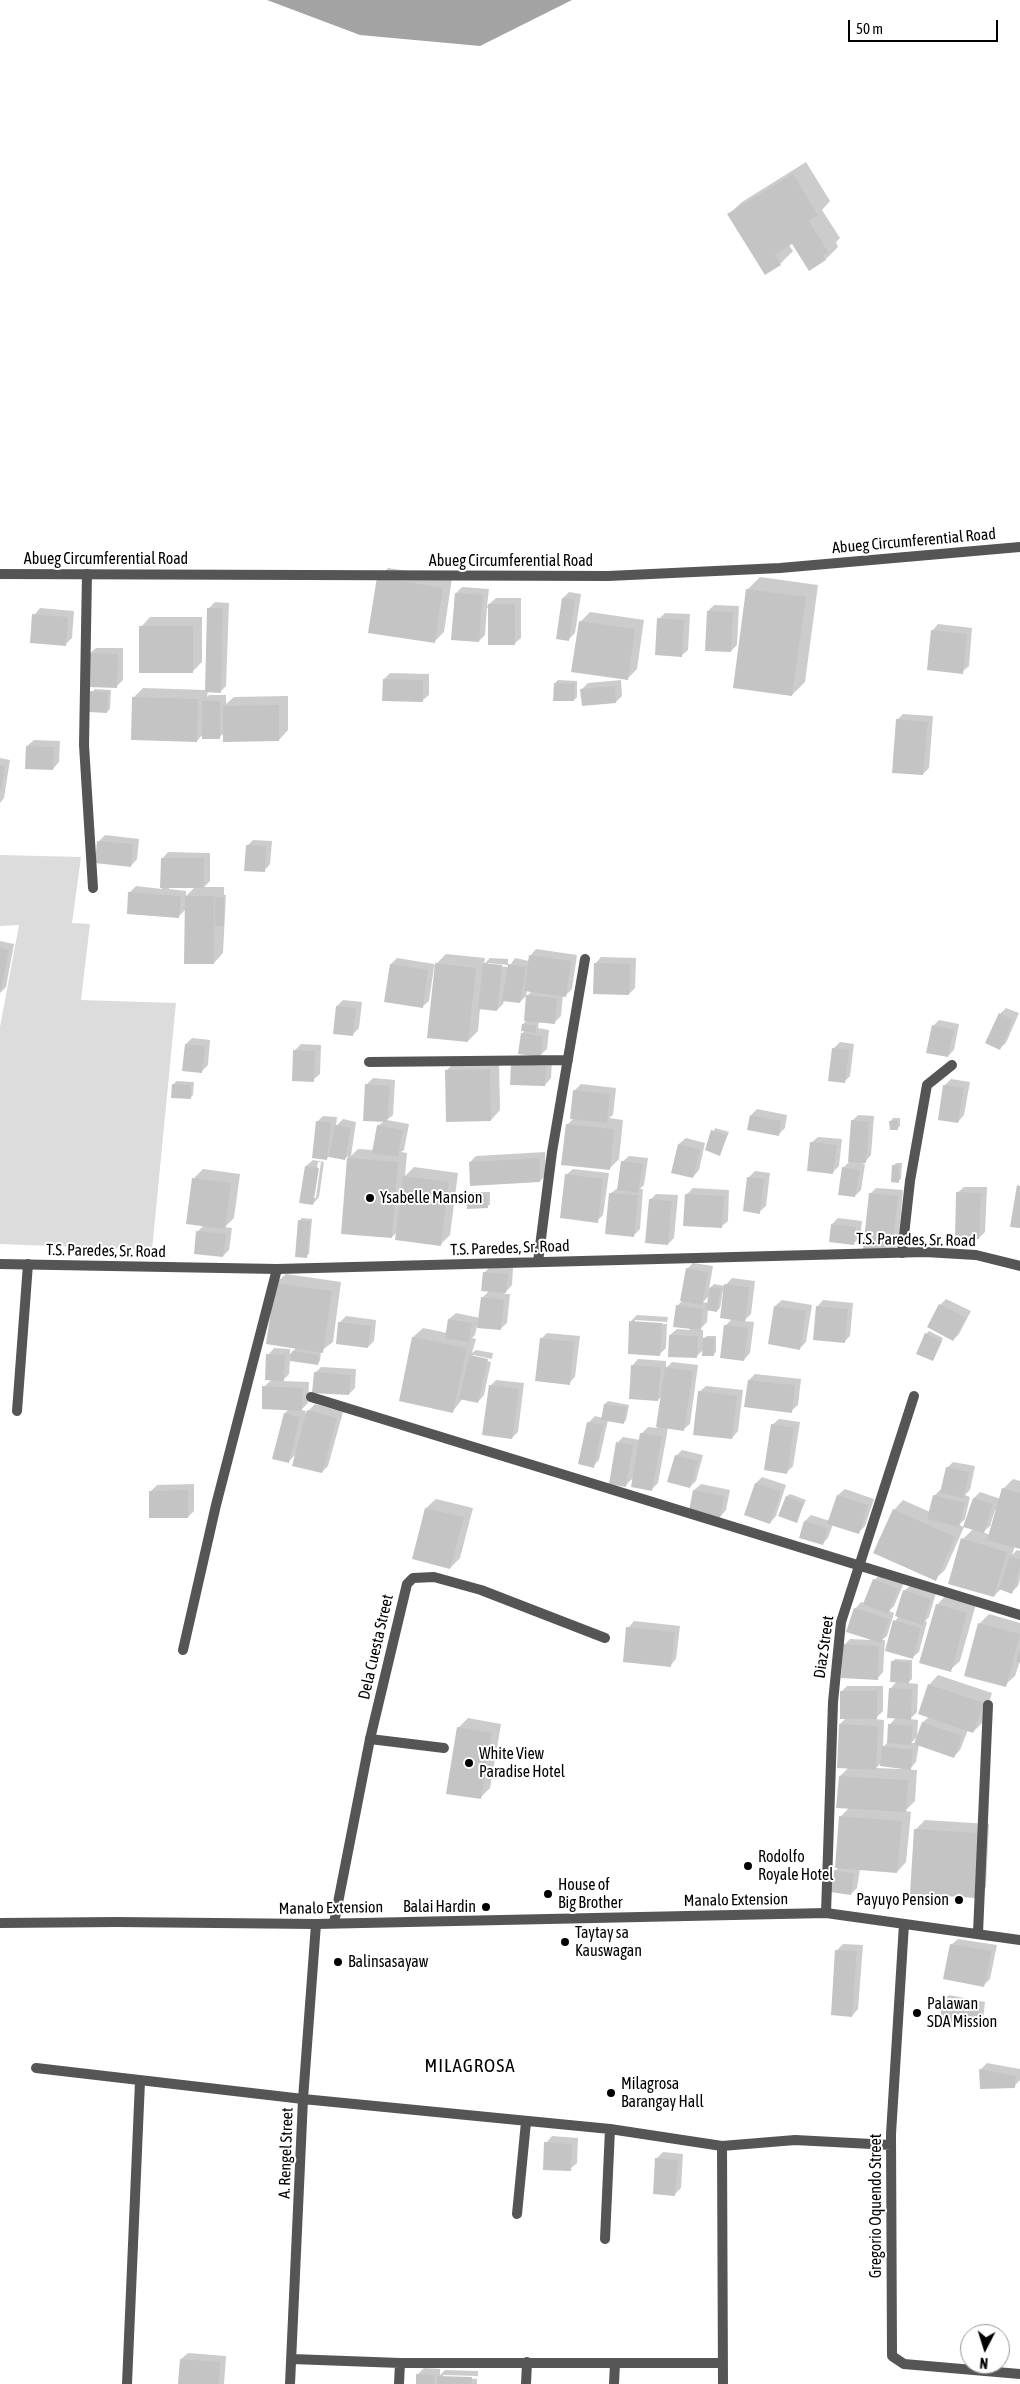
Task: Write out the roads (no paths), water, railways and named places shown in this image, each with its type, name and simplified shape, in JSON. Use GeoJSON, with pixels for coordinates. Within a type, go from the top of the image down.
{"type":"FeatureCollection","features":[{"type":"Feature","properties":{"kind":"street","name":"Abueg Circumferential Road"},"geometry":{"type":"LineString","coordinates":[[0,574],[608,576],[780,568],[1020,547]]}},
{"type":"Feature","properties":{"kind":"street"},"geometry":{"type":"LineString","coordinates":[[87,574],[84,745],[93,888]]}},
{"type":"Feature","properties":{"kind":"street"},"geometry":{"type":"LineString","coordinates":[[538,1262],[552,1152],[585,959]]}},
{"type":"Feature","properties":{"kind":"street"},"geometry":{"type":"LineString","coordinates":[[369,1062],[568,1060]]}},
{"type":"Feature","properties":{"kind":"street"},"geometry":{"type":"LineString","coordinates":[[902,1253],[910,1181],[927,1085],[952,1065]]}},
{"type":"Feature","properties":{"kind":"street","name":"T.S. Paredes, Sr. Road"},"geometry":{"type":"LineString","coordinates":[[0,1264],[277,1269],[902,1253],[976,1255],[1020,1266]]}},
{"type":"Feature","properties":{"kind":"street"},"geometry":{"type":"LineString","coordinates":[[17,1411],[28,1264]]}},
{"type":"Feature","properties":{"kind":"street"},"geometry":{"type":"LineString","coordinates":[[183,1650],[216,1505],[277,1269]]}},
{"type":"Feature","properties":{"kind":"street","name":"Diaz Street"},"geometry":{"type":"LineString","coordinates":[[826,1913],[833,1702],[838,1642],[847,1599],[860,1565],[914,1396]]}},
{"type":"Feature","properties":{"kind":"street"},"geometry":{"type":"LineString","coordinates":[[311,1397],[1020,1615]]}},
{"type":"Feature","properties":{"kind":"street","name":"Dela Cuesta Street"},"geometry":{"type":"LineString","coordinates":[[334,1923],[370,1739],[407,1584],[413,1578],[434,1576],[481,1590],[605,1638]]}},
{"type":"Feature","properties":{"kind":"street"},"geometry":{"type":"LineString","coordinates":[[978,1934],[988,1705]]}},
{"type":"Feature","properties":{"kind":"street"},"geometry":{"type":"LineString","coordinates":[[370,1739],[444,1748]]}},
{"type":"Feature","properties":{"kind":"street","name":"Manalo Extension"},"geometry":{"type":"LineString","coordinates":[[0,1924],[117,1922],[316,1924],[826,1913],[1020,1940]]}},
{"type":"Feature","properties":{"kind":"street","name":"A. Rengel Street"},"geometry":{"type":"LineString","coordinates":[[290,2384],[303,2099],[316,1924]]}},
{"type":"Feature","properties":{"kind":"street","name":"Gregorio Oquendo Street"},"geometry":{"type":"LineString","coordinates":[[904,1924],[891,2145],[892,2356],[904,2364],[1020,2374]]}},
{"type":"Feature","properties":{"kind":"street"},"geometry":{"type":"LineString","coordinates":[[36,2068],[303,2099],[610,2129],[722,2146],[795,2140],[891,2145]]}},
{"type":"Feature","properties":{"kind":"street"},"geometry":{"type":"LineString","coordinates":[[127,2384],[140,2081]]}},
{"type":"Feature","properties":{"kind":"street"},"geometry":{"type":"LineString","coordinates":[[517,2214],[526,2122]]}},
{"type":"Feature","properties":{"kind":"street"},"geometry":{"type":"LineString","coordinates":[[605,2240],[610,2129]]}},
{"type":"Feature","properties":{"kind":"street"},"geometry":{"type":"LineString","coordinates":[[722,2146],[723,2384]]}},
{"type":"Feature","properties":{"kind":"street"},"geometry":{"type":"LineString","coordinates":[[292,2358],[400,2363],[723,2363]]}},
{"type":"Feature","properties":{"kind":"street"},"geometry":{"type":"LineString","coordinates":[[526,2384],[527,2362]]}},
{"type":"Feature","properties":{"kind":"street"},"geometry":{"type":"LineString","coordinates":[[399,2384],[400,2363]]}},
{"type":"Feature","properties":{"kind":"street"},"geometry":{"type":"LineString","coordinates":[[614,2384],[615,2364]]}},
{"type":"Feature","properties":{"kind":"place","name":"Ysabelle Mansion"},"geometry":{"type":"Point","coordinates":[370,1198]}},
{"type":"Feature","properties":{"kind":"place","name":"White View Paradise Hotel"},"geometry":{"type":"Point","coordinates":[469,1763]}},
{"type":"Feature","properties":{"kind":"place","name":"Rodolfo Royale Hotel"},"geometry":{"type":"Point","coordinates":[748,1866]}},
{"type":"Feature","properties":{"kind":"place","name":"House of Big Brother"},"geometry":{"type":"Point","coordinates":[548,1894]}},
{"type":"Feature","properties":{"kind":"place","name":"Payuyo Pension"},"geometry":{"type":"Point","coordinates":[959,1900]}},
{"type":"Feature","properties":{"kind":"place","name":"Balai Hardin"},"geometry":{"type":"Point","coordinates":[486,1907]}},
{"type":"Feature","properties":{"kind":"place","name":"Taytay sa Kauswagan"},"geometry":{"type":"Point","coordinates":[565,1942]}},
{"type":"Feature","properties":{"kind":"place","name":"Balinsasayaw"},"geometry":{"type":"Point","coordinates":[338,1962]}},
{"type":"Feature","properties":{"kind":"place","name":"Palawan SDA Mission"},"geometry":{"type":"Point","coordinates":[917,2013]}},
{"type":"Feature","properties":{"kind":"place","name":"Milagrosa Barangay Hall"},"geometry":{"type":"Point","coordinates":[611,2093]}},
{"type":"Feature","properties":{"kind":"district","name":"MILAGROSA"},"geometry":{"type":"Point","coordinates":[470,2066]}}]}
